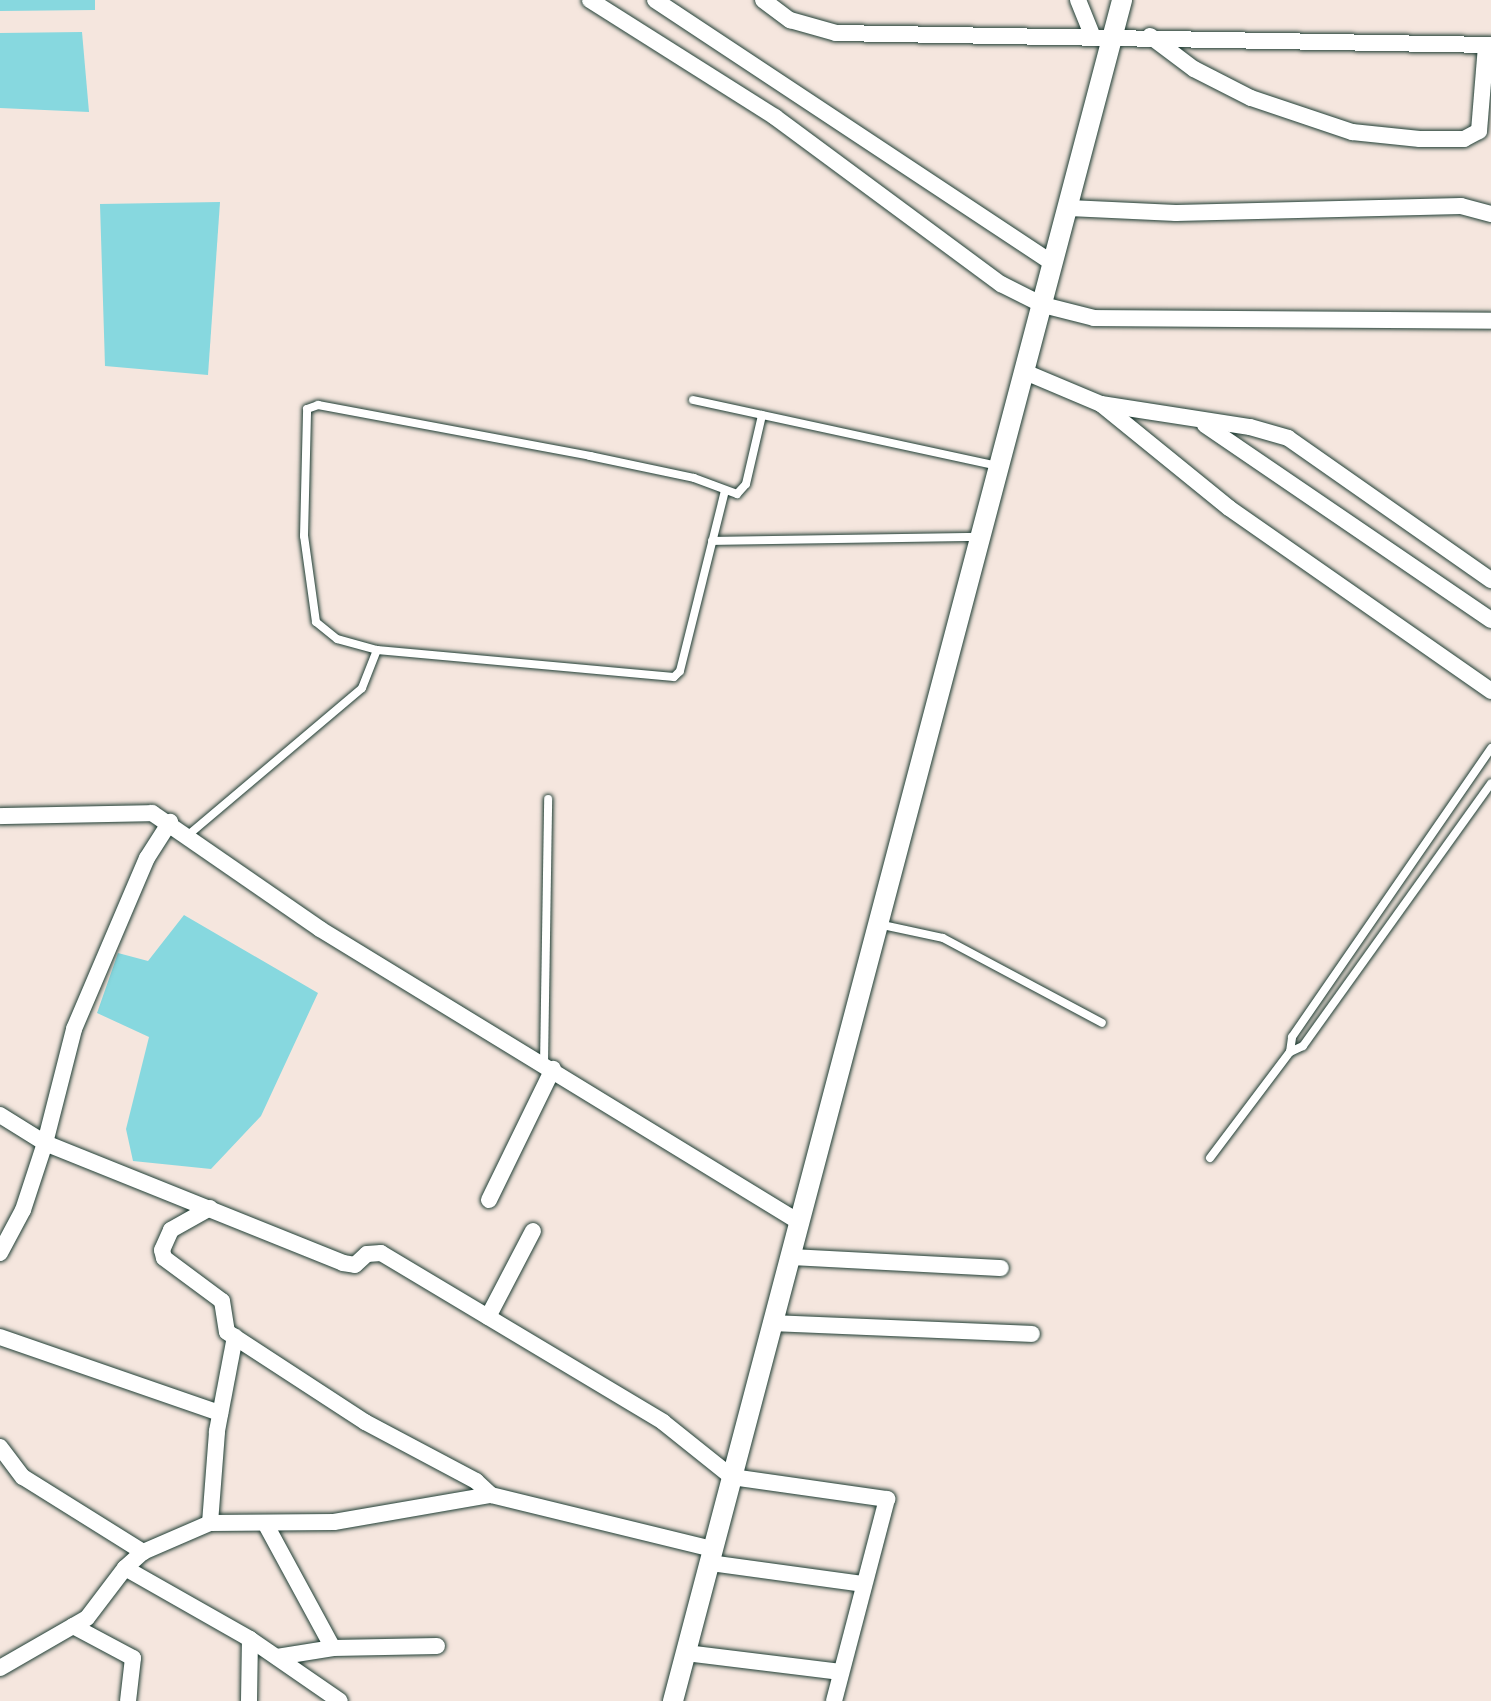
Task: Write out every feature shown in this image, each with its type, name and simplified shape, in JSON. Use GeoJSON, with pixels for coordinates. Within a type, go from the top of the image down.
{"type":"FeatureCollection","features":[{"type":"Feature","properties":{"kind":"street"},"geometry":{"type":"LineString","coordinates":[[590,0],[775,117],[1001,284],[1043,305],[1094,318],[1491,321]]}},
{"type":"Feature","properties":{"kind":"street"},"geometry":{"type":"LineString","coordinates":[[655,0],[1054,264]]}},
{"type":"Feature","properties":{"kind":"street"},"geometry":{"type":"LineString","coordinates":[[763,0],[790,20],[836,33],[1113,35],[1488,45],[1479,131],[1464,139],[1420,139],[1352,132],[1251,98],[1194,69],[1150,36]]}},
{"type":"Feature","properties":{"kind":"street"},"geometry":{"type":"LineString","coordinates":[[1078,0],[1092,35]]}},
{"type":"Feature","properties":{"kind":"street"},"geometry":{"type":"LineString","coordinates":[[673,1701],[1122,0]]}},
{"type":"Feature","properties":{"kind":"street"},"geometry":{"type":"LineString","coordinates":[[1069,208],[1176,213],[1461,206],[1491,214]]}},
{"type":"Feature","properties":{"kind":"street"},"geometry":{"type":"LineString","coordinates":[[1025,372],[1101,404],[1202,423],[1250,427],[1288,438],[1491,580]]}},
{"type":"Feature","properties":{"kind":"street"},"geometry":{"type":"LineString","coordinates":[[1101,404],[1229,508],[1491,691]]}},
{"type":"Feature","properties":{"kind":"street"},"geometry":{"type":"LineString","coordinates":[[1202,423],[1491,620]]}},
{"type":"Feature","properties":{"kind":"street"},"geometry":{"type":"LineString","coordinates":[[0,816],[129,810],[152,813],[170,822],[320,929],[799,1222]]}},
{"type":"Feature","properties":{"kind":"street"},"geometry":{"type":"LineString","coordinates":[[0,1252],[23,1210],[45,1143],[74,1029],[147,858],[170,822]]}},
{"type":"Feature","properties":{"kind":"street"},"geometry":{"type":"LineString","coordinates":[[489,1200],[549,1067]]}},
{"type":"Feature","properties":{"kind":"street"},"geometry":{"type":"LineString","coordinates":[[0,1115],[45,1143],[343,1263],[355,1265],[373,1251],[381,1253],[663,1422],[732,1477],[887,1499],[834,1701]]}},
{"type":"Feature","properties":{"kind":"street"},"geometry":{"type":"LineString","coordinates":[[210,1208],[171,1230],[162,1250],[164,1258],[222,1301],[225,1329],[365,1422],[476,1481],[491,1495]]}},
{"type":"Feature","properties":{"kind":"street"},"geometry":{"type":"LineString","coordinates":[[488,1317],[533,1231]]}},
{"type":"Feature","properties":{"kind":"street"},"geometry":{"type":"LineString","coordinates":[[790,1257],[1001,1268]]}},
{"type":"Feature","properties":{"kind":"street"},"geometry":{"type":"LineString","coordinates":[[773,1323],[1032,1334]]}},
{"type":"Feature","properties":{"kind":"street"},"geometry":{"type":"LineString","coordinates":[[0,1337],[220,1413]]}},
{"type":"Feature","properties":{"kind":"street"},"geometry":{"type":"LineString","coordinates":[[210,1523],[220,1413],[235,1337]]}},
{"type":"Feature","properties":{"kind":"street"},"geometry":{"type":"LineString","coordinates":[[0,1447],[23,1477],[143,1552]]}},
{"type":"Feature","properties":{"kind":"street"},"geometry":{"type":"LineString","coordinates":[[0,1668],[87,1618],[125,1568],[143,1552],[210,1523],[334,1522],[491,1495],[712,1556],[864,1584]]}},
{"type":"Feature","properties":{"kind":"street"},"geometry":{"type":"LineString","coordinates":[[265,1523],[333,1648]]}},
{"type":"Feature","properties":{"kind":"street"},"geometry":{"type":"LineString","coordinates":[[125,1568],[250,1639],[340,1701]]}},
{"type":"Feature","properties":{"kind":"street"},"geometry":{"type":"LineString","coordinates":[[73,1626],[133,1658],[128,1701]]}},
{"type":"Feature","properties":{"kind":"street"},"geometry":{"type":"LineString","coordinates":[[249,1701],[250,1639]]}},
{"type":"Feature","properties":{"kind":"street"},"geometry":{"type":"LineString","coordinates":[[277,1657],[333,1648],[437,1646]]}},
{"type":"Feature","properties":{"kind":"street"},"geometry":{"type":"LineString","coordinates":[[686,1653],[841,1672]]}},
{"type":"Feature","properties":{"kind":"lane"},"geometry":{"type":"LineString","coordinates":[[693,400],[998,467]]}},
{"type":"Feature","properties":{"kind":"lane"},"geometry":{"type":"LineString","coordinates":[[725,491],[680,671],[674,677],[377,650],[337,639],[316,622],[304,536],[304,415],[312,406],[590,456],[694,478],[737,494],[746,484],[762,415]]}},
{"type":"Feature","properties":{"kind":"lane"},"geometry":{"type":"LineString","coordinates":[[712,541],[980,537]]}},
{"type":"Feature","properties":{"kind":"lane"},"geometry":{"type":"LineString","coordinates":[[187,836],[362,688],[377,650]]}},
{"type":"Feature","properties":{"kind":"lane"},"geometry":{"type":"LineString","coordinates":[[1290,1052],[1292,1037],[1491,748]]}},
{"type":"Feature","properties":{"kind":"lane"},"geometry":{"type":"LineString","coordinates":[[1210,1158],[1290,1052],[1303,1046],[1491,783]]}},
{"type":"Feature","properties":{"kind":"lane"},"geometry":{"type":"LineString","coordinates":[[1466,784],[1481,796]]}},
{"type":"Feature","properties":{"kind":"lane"},"geometry":{"type":"LineString","coordinates":[[548,799],[549,1067]]}},
{"type":"Feature","properties":{"kind":"lane"},"geometry":{"type":"LineString","coordinates":[[877,924],[943,938],[1102,1023]]}},
{"type":"Feature","properties":{"kind":"water"},"geometry":{"type":"Polygon","coordinates":[[[0,0],[95,0],[95,10],[0,11],[0,0]]]}},
{"type":"Feature","properties":{"kind":"water"},"geometry":{"type":"Polygon","coordinates":[[[82,32],[89,112],[0,108],[0,33],[82,32]]]}},
{"type":"Feature","properties":{"kind":"water"},"geometry":{"type":"Polygon","coordinates":[[[220,202],[208,375],[105,366],[100,204],[220,202]]]}},
{"type":"Feature","properties":{"kind":"water"},"geometry":{"type":"Polygon","coordinates":[[[184,915],[318,993],[261,1116],[211,1169],[133,1161],[126,1129],[149,1037],[97,1013],[118,953],[148,961],[184,915]]]}}]}
